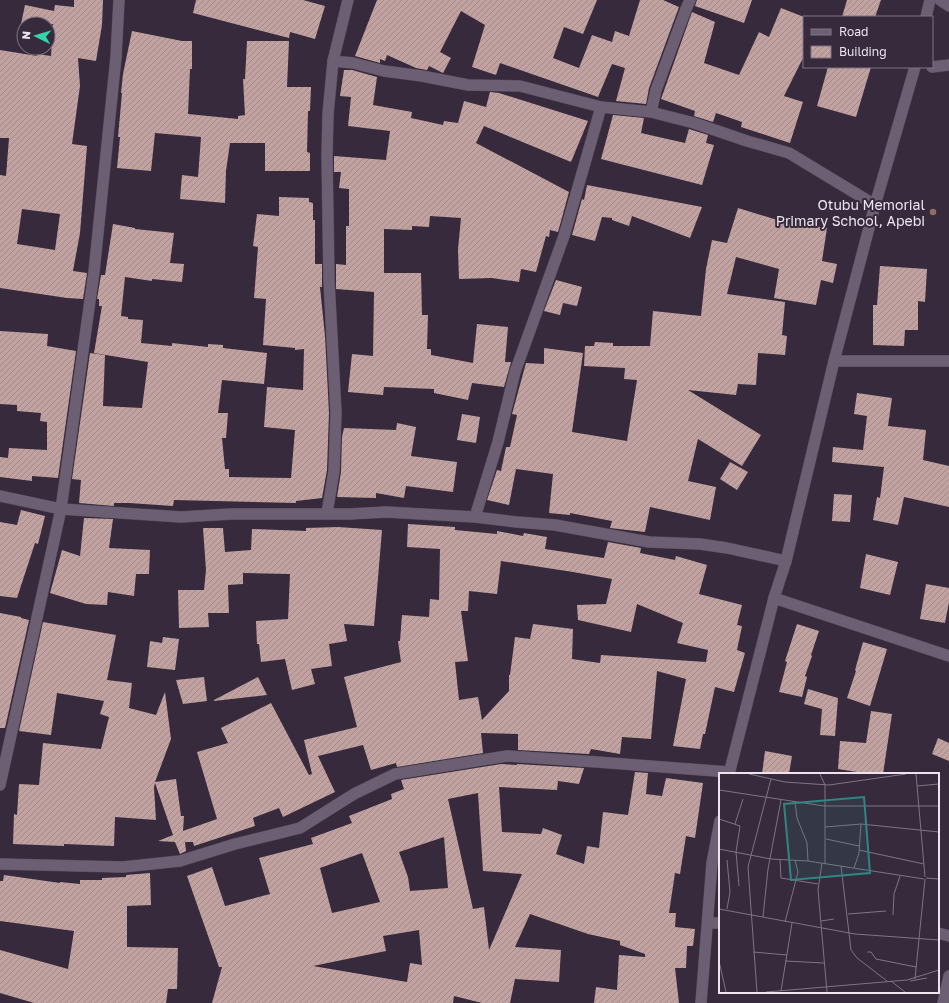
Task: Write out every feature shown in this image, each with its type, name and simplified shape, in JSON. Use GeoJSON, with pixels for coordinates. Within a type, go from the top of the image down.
{"type":"FeatureCollection","features":[{"type":"Feature","properties":{"kind":"street"},"geometry":{"type":"LineString","coordinates":[[0,785],[62,509],[94,272],[116,57],[119,0]]}},
{"type":"Feature","properties":{"kind":"street"},"geometry":{"type":"LineString","coordinates":[[327,513],[334,472],[336,413],[327,210],[328,114],[333,61],[348,0]]}},
{"type":"Feature","properties":{"kind":"street"},"geometry":{"type":"LineString","coordinates":[[651,112],[656,90],[690,0]]}},
{"type":"Feature","properties":{"kind":"street"},"geometry":{"type":"LineString","coordinates":[[926,16],[930,0]]}},
{"type":"Feature","properties":{"kind":"street"},"geometry":{"type":"LineString","coordinates":[[940,0],[949,6]]}},
{"type":"Feature","properties":{"kind":"street"},"geometry":{"type":"LineString","coordinates":[[333,61],[353,63],[384,71],[422,76],[468,85],[520,86],[601,107],[651,112],[694,122],[747,141],[789,153],[875,206]]}},
{"type":"Feature","properties":{"kind":"street"},"geometry":{"type":"LineString","coordinates":[[933,67],[949,64]]}},
{"type":"Feature","properties":{"kind":"street"},"geometry":{"type":"LineString","coordinates":[[0,864],[123,867],[180,861],[235,844],[300,828],[354,794],[395,774],[507,756],[729,773],[774,598],[786,561],[834,361],[875,206],[914,68]]}},
{"type":"Feature","properties":{"kind":"street"},"geometry":{"type":"LineString","coordinates":[[475,517],[498,442],[515,372],[564,236],[601,107]]}},
{"type":"Feature","properties":{"kind":"street"},"geometry":{"type":"LineString","coordinates":[[834,361],[949,362]]}},
{"type":"Feature","properties":{"kind":"street"},"geometry":{"type":"LineString","coordinates":[[0,496],[62,509],[182,517],[231,514],[386,512],[475,517],[555,525],[649,542],[700,544],[727,548],[786,561]]}},
{"type":"Feature","properties":{"kind":"street"},"geometry":{"type":"LineString","coordinates":[[774,598],[949,656]]}},
{"type":"Feature","properties":{"kind":"street"},"geometry":{"type":"LineString","coordinates":[[701,1003],[712,863],[719,826]]}},
{"type":"Feature","properties":{"kind":"street"},"geometry":{"type":"LineString","coordinates":[[708,923],[719,922]]}},
{"type":"Feature","properties":{"kind":"street"},"geometry":{"type":"LineString","coordinates":[[939,933],[949,936]]}},
{"type":"Feature","properties":{"kind":"street"},"geometry":{"type":"LineString","coordinates":[[943,1003],[949,976]]}},
{"type":"Feature","properties":{"kind":"building"},"geometry":{"type":"Polygon","coordinates":[[[74,0],[103,0],[102,25],[96,61],[78,58],[80,86],[72,144],[87,146],[80,233],[73,271],[87,273],[83,299],[0,288],[0,175],[6,176],[9,138],[0,138],[0,50],[16,53],[16,56],[56,56],[56,16],[23,16],[25,5],[54,11],[55,5],[74,7],[74,0]],[[22,209],[17,244],[55,250],[60,214],[22,209]]]}},
{"type":"Feature","properties":{"kind":"building"},"geometry":{"type":"Polygon","coordinates":[[[196,0],[303,0],[325,6],[315,39],[290,32],[289,38],[193,13],[196,0]]]}},
{"type":"Feature","properties":{"kind":"building"},"geometry":{"type":"Polygon","coordinates":[[[377,0],[597,0],[583,34],[564,27],[553,58],[579,68],[592,35],[612,42],[615,31],[629,36],[640,0],[663,0],[679,7],[649,88],[646,104],[616,101],[625,68],[612,64],[598,97],[500,63],[496,75],[472,67],[485,25],[461,11],[440,52],[451,58],[443,73],[429,66],[427,70],[416,68],[387,55],[385,61],[380,59],[380,63],[355,56],[377,0]]]}},
{"type":"Feature","properties":{"kind":"building"},"geometry":{"type":"Polygon","coordinates":[[[697,0],[752,0],[744,23],[695,6],[697,0]]]}},
{"type":"Feature","properties":{"kind":"building"},"geometry":{"type":"Polygon","coordinates":[[[847,0],[881,0],[875,16],[842,16],[847,0]]]}},
{"type":"Feature","properties":{"kind":"building"},"geometry":{"type":"Polygon","coordinates":[[[781,8],[803,17],[803,58],[784,96],[803,102],[790,143],[741,127],[742,122],[716,113],[713,122],[694,116],[695,111],[661,99],[692,12],[715,22],[704,63],[739,75],[759,32],[769,37],[781,8]]]}},
{"type":"Feature","properties":{"kind":"building"},"geometry":{"type":"Polygon","coordinates":[[[132,31],[182,41],[192,41],[192,69],[190,69],[188,114],[238,119],[238,116],[245,115],[243,79],[245,79],[247,41],[289,41],[287,87],[311,87],[310,111],[308,111],[307,152],[310,153],[310,171],[265,171],[265,143],[230,143],[226,171],[225,203],[180,199],[182,175],[198,177],[201,137],[155,133],[151,171],[117,168],[123,74],[132,31]]]}},
{"type":"Feature","properties":{"kind":"building"},"geometry":{"type":"Polygon","coordinates":[[[828,68],[871,68],[856,117],[817,106],[828,68]]]}},
{"type":"Feature","properties":{"kind":"building"},"geometry":{"type":"Polygon","coordinates":[[[344,70],[352,70],[377,77],[373,105],[412,112],[411,118],[443,125],[444,121],[458,123],[464,101],[486,107],[490,92],[499,93],[588,121],[571,162],[484,126],[476,143],[569,192],[558,232],[550,230],[549,237],[546,236],[536,272],[521,269],[519,282],[492,278],[459,279],[458,249],[461,218],[430,216],[429,227],[412,226],[412,230],[384,229],[384,273],[421,273],[422,315],[428,315],[427,349],[431,349],[431,355],[473,363],[477,324],[508,327],[505,362],[511,362],[504,387],[472,383],[468,400],[434,393],[434,389],[384,387],[383,395],[348,392],[352,354],[373,356],[374,292],[336,289],[336,264],[346,265],[346,226],[349,226],[349,189],[339,188],[341,172],[334,172],[334,156],[386,160],[390,131],[348,126],[351,97],[340,96],[344,70]]]}},
{"type":"Feature","properties":{"kind":"building"},"geometry":{"type":"Polygon","coordinates":[[[613,115],[644,118],[641,133],[685,143],[689,129],[708,135],[706,143],[714,145],[702,185],[601,159],[613,115]]]}},
{"type":"Feature","properties":{"kind":"building"},"geometry":{"type":"Polygon","coordinates":[[[587,185],[702,207],[690,238],[632,216],[629,226],[612,220],[612,218],[602,217],[595,241],[572,235],[582,199],[584,200],[587,185]]]}},
{"type":"Feature","properties":{"kind":"building"},"geometry":{"type":"Polygon","coordinates":[[[279,197],[309,198],[309,202],[313,203],[313,220],[315,220],[315,264],[322,264],[322,287],[320,287],[325,336],[329,413],[327,470],[322,498],[296,501],[296,503],[174,500],[173,506],[114,503],[114,506],[79,503],[81,480],[72,479],[90,353],[105,355],[103,406],[142,408],[148,362],[94,353],[102,306],[99,306],[99,299],[97,299],[101,275],[105,275],[113,224],[135,229],[174,233],[170,263],[184,264],[182,282],[152,279],[152,281],[125,277],[121,316],[128,317],[128,319],[143,320],[141,343],[172,346],[172,343],[208,347],[208,344],[223,345],[223,348],[267,353],[264,384],[222,380],[218,413],[228,413],[226,438],[222,438],[225,469],[229,469],[229,477],[291,478],[295,430],[264,427],[267,387],[303,390],[304,349],[295,350],[295,348],[263,345],[266,299],[254,298],[258,247],[253,246],[257,214],[279,216],[279,197]]]}},
{"type":"Feature","properties":{"kind":"building"},"geometry":{"type":"Polygon","coordinates":[[[738,208],[800,227],[801,224],[827,228],[822,261],[837,264],[833,283],[821,280],[816,305],[774,298],[779,269],[736,257],[727,294],[785,302],[782,335],[787,336],[785,355],[758,353],[756,385],[738,384],[736,395],[688,390],[761,435],[742,466],[698,439],[688,481],[716,487],[710,520],[650,507],[645,532],[610,528],[612,521],[570,513],[570,515],[549,513],[553,474],[516,469],[509,505],[487,500],[497,470],[501,471],[506,447],[510,447],[517,415],[512,414],[526,363],[544,364],[544,348],[583,353],[572,432],[627,441],[637,380],[624,379],[625,368],[584,366],[585,346],[594,346],[595,342],[613,343],[613,346],[650,346],[653,311],[701,316],[706,269],[712,240],[727,243],[738,208]]]}},
{"type":"Feature","properties":{"kind":"building"},"geometry":{"type":"Polygon","coordinates":[[[880,266],[927,269],[925,302],[918,301],[918,330],[905,330],[904,346],[873,345],[873,305],[877,305],[880,266]]]}},
{"type":"Feature","properties":{"kind":"building"},"geometry":{"type":"Polygon","coordinates":[[[556,280],[582,287],[577,306],[563,303],[560,315],[544,311],[556,280]]]}},
{"type":"Feature","properties":{"kind":"building"},"geometry":{"type":"Polygon","coordinates":[[[0,331],[48,334],[47,346],[76,351],[58,478],[32,476],[32,481],[0,477],[0,457],[8,458],[9,448],[47,450],[47,422],[40,421],[41,413],[17,411],[17,405],[0,404],[0,331]]]}},
{"type":"Feature","properties":{"kind":"building"},"geometry":{"type":"Polygon","coordinates":[[[857,393],[892,398],[888,426],[926,430],[923,460],[949,466],[949,507],[904,497],[898,525],[873,520],[877,497],[880,498],[884,467],[832,462],[833,447],[863,450],[867,416],[854,414],[857,393]]]}},
{"type":"Feature","properties":{"kind":"building"},"geometry":{"type":"Polygon","coordinates":[[[462,414],[480,417],[476,443],[457,440],[462,414]]]}},
{"type":"Feature","properties":{"kind":"building"},"geometry":{"type":"Polygon","coordinates":[[[397,423],[416,427],[411,456],[457,462],[453,492],[406,486],[404,498],[376,493],[376,498],[337,497],[341,472],[342,437],[344,428],[396,430],[397,423]]]}},
{"type":"Feature","properties":{"kind":"building"},"geometry":{"type":"Polygon","coordinates":[[[730,462],[748,472],[737,490],[720,479],[730,462]]]}},
{"type":"Feature","properties":{"kind":"building"},"geometry":{"type":"Polygon","coordinates":[[[834,494],[852,495],[850,522],[832,521],[834,494]]]}},
{"type":"Feature","properties":{"kind":"building"},"geometry":{"type":"Polygon","coordinates":[[[21,510],[45,516],[38,544],[35,543],[17,598],[0,596],[0,522],[17,525],[21,510]]]}},
{"type":"Feature","properties":{"kind":"building"},"geometry":{"type":"Polygon","coordinates":[[[84,518],[113,519],[109,548],[150,550],[149,574],[136,574],[134,596],[108,592],[107,605],[86,604],[50,593],[62,550],[80,556],[84,518]]]}},
{"type":"Feature","properties":{"kind":"building"},"geometry":{"type":"Polygon","coordinates":[[[408,524],[455,527],[455,530],[497,534],[497,531],[523,536],[524,533],[547,537],[545,549],[604,558],[608,542],[641,548],[640,553],[675,560],[676,556],[707,565],[699,594],[742,605],[737,625],[742,626],[737,650],[745,653],[734,692],[715,687],[705,734],[703,734],[700,749],[673,746],[686,679],[657,671],[651,739],[622,737],[620,754],[591,749],[589,754],[518,750],[518,734],[481,733],[483,753],[397,767],[396,763],[371,770],[363,745],[318,756],[335,792],[283,817],[279,808],[253,818],[255,826],[194,846],[193,842],[185,842],[186,851],[180,854],[175,842],[158,841],[173,835],[155,783],[156,820],[115,817],[114,846],[13,844],[14,814],[17,815],[19,784],[39,785],[43,743],[101,749],[109,717],[100,714],[104,701],[57,693],[51,735],[19,731],[43,622],[116,635],[107,680],[132,683],[129,708],[156,715],[165,692],[171,739],[155,782],[176,779],[181,816],[184,816],[183,831],[217,819],[197,752],[228,743],[221,728],[271,703],[309,775],[312,774],[304,740],[357,727],[344,677],[401,662],[398,641],[400,641],[402,615],[429,617],[430,599],[439,600],[440,549],[407,547],[408,524]],[[501,561],[497,594],[469,591],[468,611],[461,611],[468,661],[455,662],[459,700],[478,697],[482,720],[509,691],[509,675],[515,637],[530,639],[533,624],[573,629],[572,659],[600,663],[601,655],[706,662],[708,650],[677,643],[683,623],[637,604],[631,632],[578,620],[577,605],[606,604],[612,579],[501,561]]]}},
{"type":"Feature","properties":{"kind":"building"},"geometry":{"type":"Polygon","coordinates":[[[338,527],[382,530],[374,626],[344,624],[347,641],[329,644],[332,666],[311,669],[315,684],[292,690],[285,659],[261,662],[259,644],[257,644],[256,621],[288,619],[290,574],[243,573],[243,584],[228,585],[229,613],[208,613],[209,627],[179,628],[178,590],[204,590],[206,570],[203,528],[223,528],[225,552],[251,550],[252,529],[306,531],[306,528],[338,527]]]}},
{"type":"Feature","properties":{"kind":"building"},"geometry":{"type":"Polygon","coordinates":[[[866,554],[898,562],[890,595],[860,588],[866,554]]]}},
{"type":"Feature","properties":{"kind":"building"},"geometry":{"type":"Polygon","coordinates":[[[926,584],[949,588],[949,602],[945,623],[920,619],[926,584]]]}},
{"type":"Feature","properties":{"kind":"building"},"geometry":{"type":"Polygon","coordinates":[[[0,613],[29,620],[5,728],[0,728],[0,613]]]}},
{"type":"Feature","properties":{"kind":"building"},"geometry":{"type":"Polygon","coordinates":[[[797,624],[819,631],[805,676],[807,677],[802,697],[779,692],[787,662],[785,661],[797,624]]]}},
{"type":"Feature","properties":{"kind":"building"},"geometry":{"type":"Polygon","coordinates":[[[163,637],[179,639],[175,670],[147,667],[150,641],[162,643],[163,637]]]}},
{"type":"Feature","properties":{"kind":"building"},"geometry":{"type":"Polygon","coordinates":[[[863,642],[887,649],[870,706],[847,698],[856,671],[855,670],[863,642]]]}},
{"type":"Feature","properties":{"kind":"building"},"geometry":{"type":"Polygon","coordinates":[[[204,677],[207,701],[183,704],[176,680],[204,677]]]}},
{"type":"Feature","properties":{"kind":"building"},"geometry":{"type":"Polygon","coordinates":[[[258,677],[267,695],[214,701],[214,700],[258,677]]]}},
{"type":"Feature","properties":{"kind":"building"},"geometry":{"type":"Polygon","coordinates":[[[808,689],[838,698],[835,736],[820,735],[822,709],[804,704],[808,689]]]}},
{"type":"Feature","properties":{"kind":"building"},"geometry":{"type":"Polygon","coordinates":[[[871,711],[892,714],[883,773],[863,773],[838,769],[840,741],[866,743],[871,711]]]}},
{"type":"Feature","properties":{"kind":"building"},"geometry":{"type":"Polygon","coordinates":[[[938,738],[949,743],[949,761],[932,754],[938,738]]]}},
{"type":"Feature","properties":{"kind":"building"},"geometry":{"type":"Polygon","coordinates":[[[765,751],[792,756],[789,773],[762,773],[765,751]]]}},
{"type":"Feature","properties":{"kind":"building"},"geometry":{"type":"Polygon","coordinates":[[[501,764],[584,768],[579,784],[558,781],[557,790],[499,787],[502,832],[541,834],[543,828],[562,835],[556,854],[584,864],[587,846],[599,848],[603,812],[628,815],[635,772],[648,773],[646,794],[662,796],[666,778],[703,783],[695,838],[686,836],[680,874],[675,873],[669,913],[676,913],[675,927],[695,929],[693,946],[687,946],[686,968],[675,968],[679,1003],[594,1003],[596,987],[617,990],[619,955],[645,957],[645,954],[620,945],[620,941],[588,934],[530,914],[515,947],[561,950],[559,982],[515,979],[510,1003],[482,1003],[454,996],[453,1003],[212,1003],[222,967],[219,967],[187,876],[212,867],[225,906],[270,894],[259,858],[313,844],[311,838],[352,823],[349,816],[392,799],[391,794],[404,789],[401,780],[501,764]],[[478,793],[448,799],[473,909],[484,907],[489,950],[522,874],[483,871],[478,793]],[[444,837],[399,852],[408,877],[410,891],[448,888],[444,837]],[[362,853],[320,868],[332,913],[380,902],[362,853]],[[419,930],[383,936],[386,951],[313,966],[407,982],[410,963],[422,965],[419,930]]]}},
{"type":"Feature","properties":{"kind":"building"},"geometry":{"type":"Polygon","coordinates":[[[150,873],[151,905],[127,906],[127,947],[178,948],[177,989],[168,989],[166,1003],[34,1003],[0,993],[0,950],[68,969],[74,931],[0,921],[0,881],[3,881],[4,875],[60,883],[80,884],[80,880],[102,880],[102,878],[126,877],[126,875],[150,873]]]}},
{"type":"Feature","properties":{"kind":"place","name":"Otubu Memorial Primary School, Apebi"},"geometry":{"type":"Point","coordinates":[933,212]}}]}
